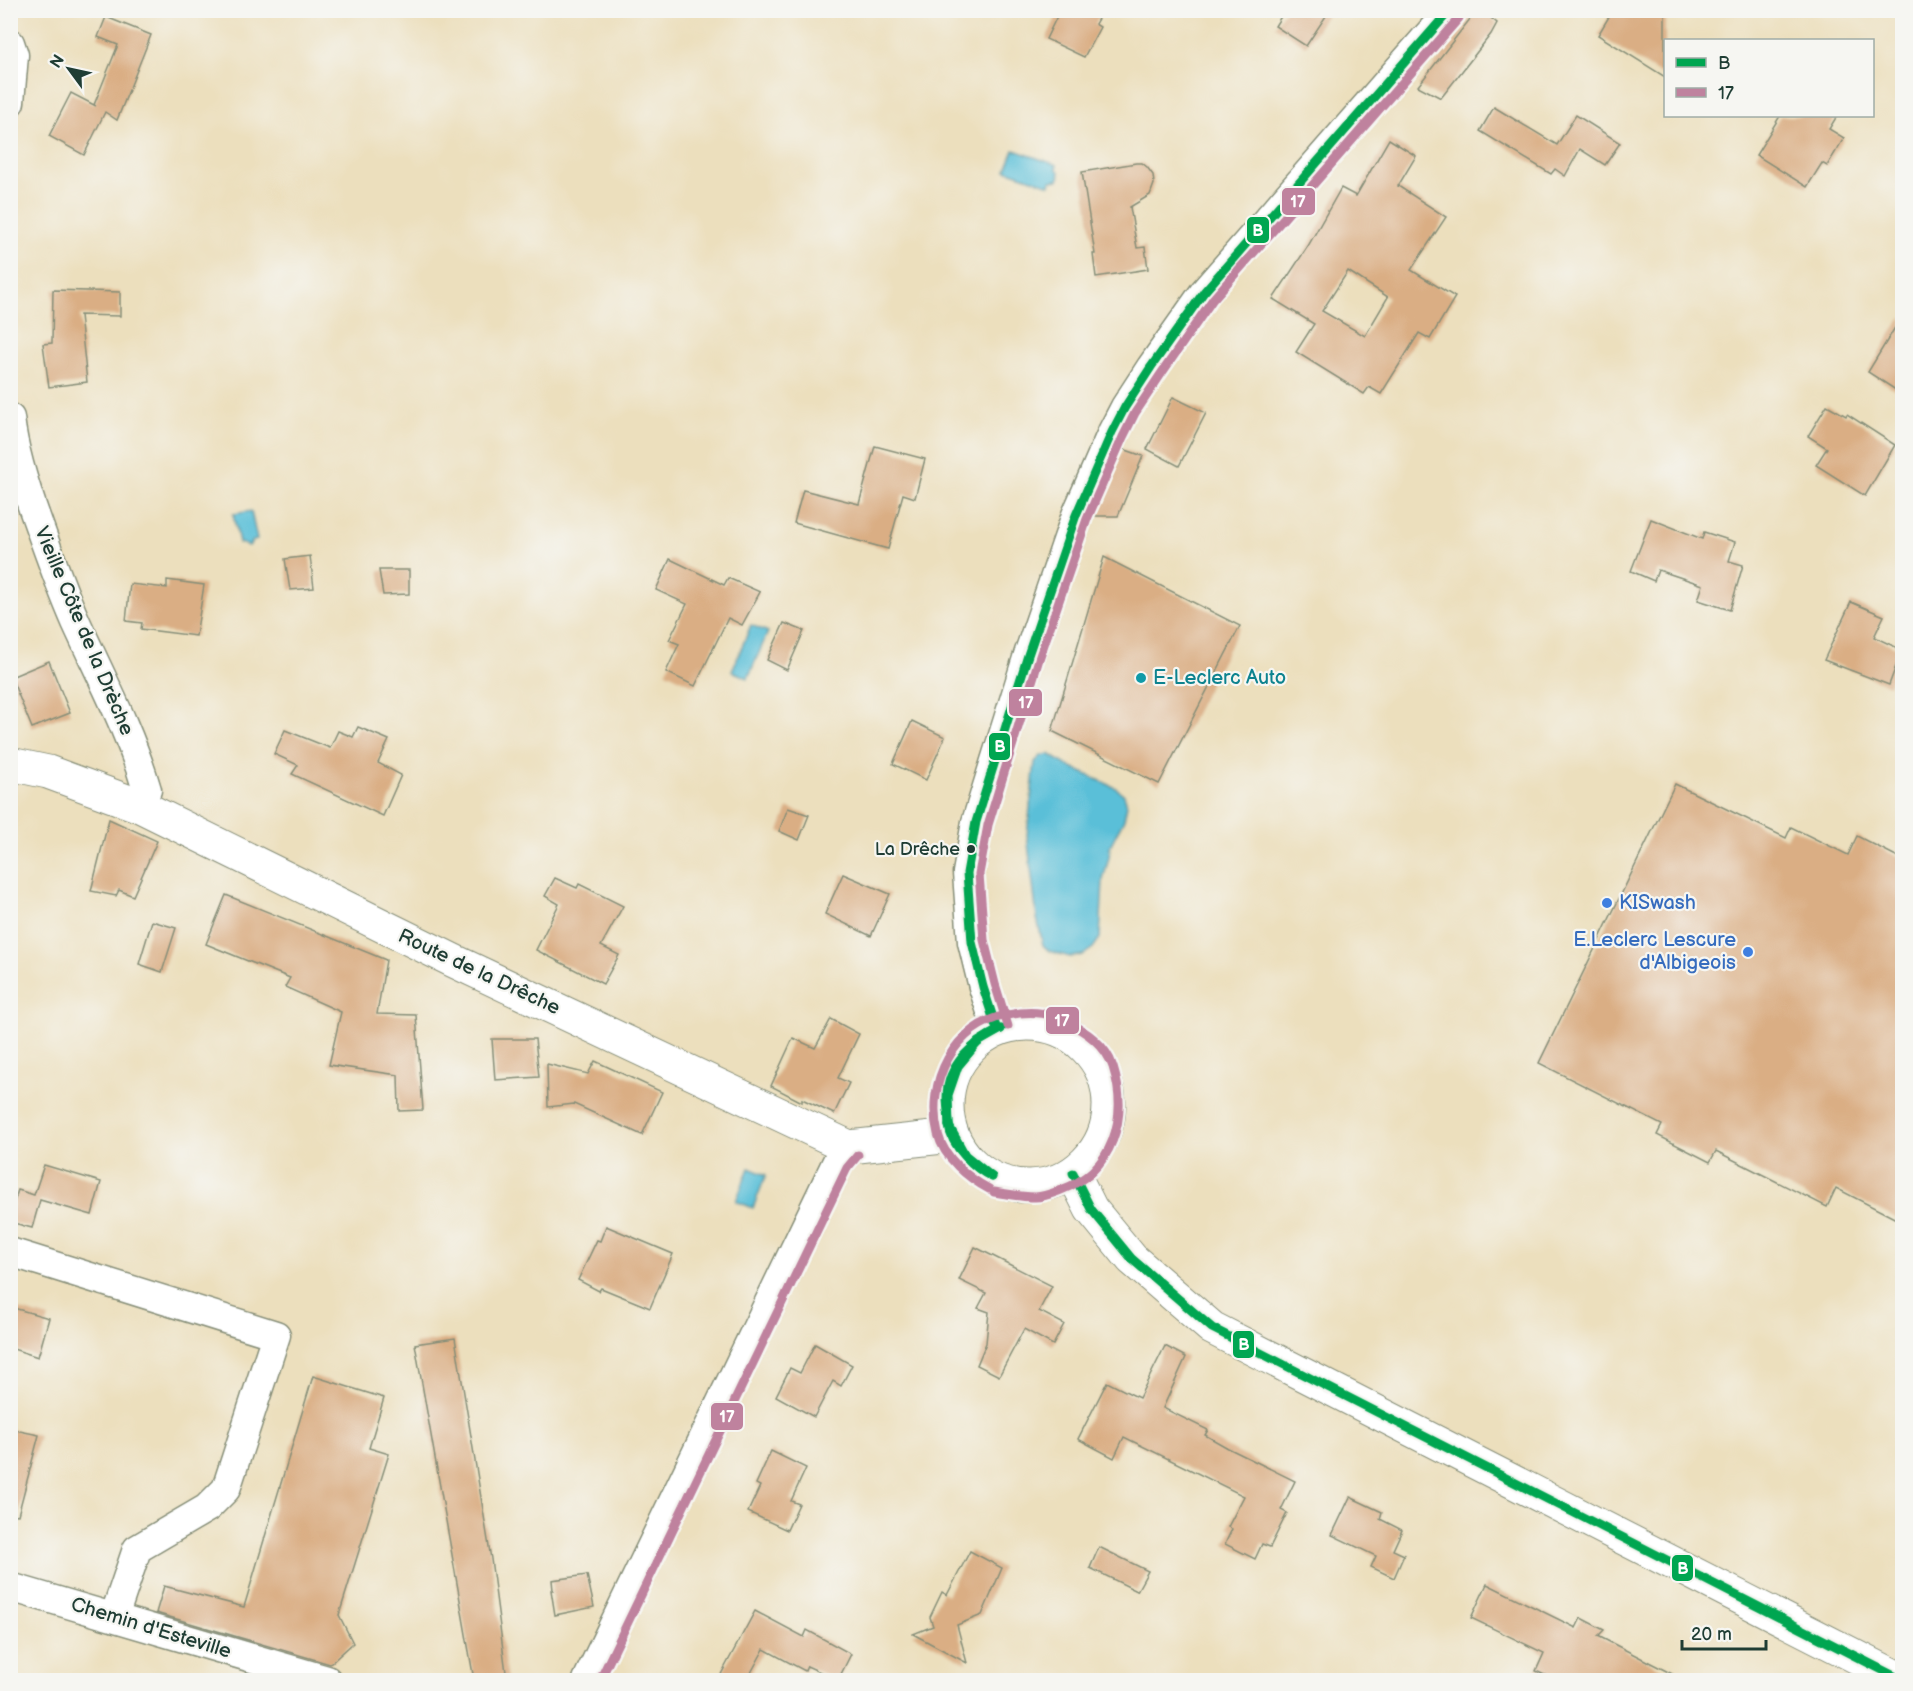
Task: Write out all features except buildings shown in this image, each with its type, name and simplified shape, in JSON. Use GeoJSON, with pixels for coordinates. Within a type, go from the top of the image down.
{"type":"FeatureCollection","features":[{"type":"Feature","properties":{"kind":"street"},"geometry":{"type":"LineString","coordinates":[[997,1030],[972,942],[968,873],[976,822],[1028,655],[1076,515],[1112,432],[1151,367],[1204,292],[1450,10]]}},
{"type":"Feature","properties":{"kind":"street"},"geometry":{"type":"LineString","coordinates":[[10,43],[14,55],[10,102]]}},
{"type":"Feature","properties":{"kind":"street","name":"Vieille Côte de la Drèche"},"geometry":{"type":"LineString","coordinates":[[10,418],[12,435],[28,493],[51,560],[75,619],[137,755],[147,790],[140,806]]}},
{"type":"Feature","properties":{"kind":"street","name":"Route de la Drêche"},"geometry":{"type":"LineString","coordinates":[[10,764],[48,772],[140,806],[454,961],[849,1147]]}},
{"type":"Feature","properties":{"kind":"street"},"geometry":{"type":"LineString","coordinates":[[1027,1024],[1057,1029],[1083,1046],[1101,1071],[1107,1087],[1109,1103],[1103,1135],[1085,1162],[1059,1181],[1043,1185],[1011,1185],[982,1173],[959,1150],[952,1136],[946,1104],[953,1074],[971,1048],[997,1030],[1027,1024]]}},
{"type":"Feature","properties":{"kind":"street"},"geometry":{"type":"LineString","coordinates":[[587,1680],[837,1161],[849,1147],[952,1136]]}},
{"type":"Feature","properties":{"kind":"street"},"geometry":{"type":"LineString","coordinates":[[1072,1173],[1091,1209],[1132,1259],[1212,1328],[1822,1637],[1902,1680]]}},
{"type":"Feature","properties":{"kind":"street"},"geometry":{"type":"LineString","coordinates":[[10,1252],[276,1335],[226,1488],[207,1508],[137,1549],[114,1617]]}},
{"type":"Feature","properties":{"kind":"street","name":"Chemin d'Esteville"},"geometry":{"type":"LineString","coordinates":[[10,1587],[327,1680]]}},
{"type":"Feature","properties":{"kind":"water"},"geometry":{"type":"Polygon","coordinates":[[[1014,150],[1057,165],[1056,168],[1060,175],[1058,180],[1051,181],[1050,185],[1006,170],[1014,150]]]}},
{"type":"Feature","properties":{"kind":"water"},"geometry":{"type":"Polygon","coordinates":[[[251,511],[257,540],[249,546],[239,543],[233,514],[251,511]]]}},
{"type":"Feature","properties":{"kind":"water"},"geometry":{"type":"Polygon","coordinates":[[[751,625],[768,632],[748,678],[732,671],[751,625]]]}},
{"type":"Feature","properties":{"kind":"water"},"geometry":{"type":"Polygon","coordinates":[[[1049,754],[1066,765],[1116,788],[1124,795],[1127,805],[1124,819],[1110,846],[1103,880],[1100,938],[1093,948],[1083,955],[1070,957],[1049,951],[1043,945],[1037,918],[1027,835],[1035,762],[1041,756],[1049,754]]]}},
{"type":"Feature","properties":{"kind":"water"},"geometry":{"type":"Polygon","coordinates":[[[749,1168],[766,1175],[753,1208],[736,1201],[749,1168]]]}},
{"type":"Feature","properties":{"kind":"transit line","name":"B"},"geometry":{"type":"LineString","coordinates":[[997,1030],[972,942],[967,873],[976,822],[1028,655],[1076,515],[1112,432],[1151,367],[1204,292],[1450,10]]}},
{"type":"Feature","properties":{"kind":"transit line","name":"17"},"geometry":{"type":"LineString","coordinates":[[1008,1026],[984,940],[979,874],[988,825],[1039,659],[1087,519],[1123,437],[1135,413],[1213,299],[1459,18]]}},
{"type":"Feature","properties":{"kind":"transit line","name":"17"},"geometry":{"type":"LineString","coordinates":[[989,1189],[958,1166],[941,1143],[935,1115],[940,1076],[959,1043],[972,1030],[989,1021],[1025,1013],[1054,1016],[1087,1034],[1100,1045],[1110,1059],[1119,1105],[1112,1140],[1105,1156],[1093,1170],[1079,1181],[1061,1190],[1035,1197],[994,1192]]}},
{"type":"Feature","properties":{"kind":"transit line","name":"B"},"geometry":{"type":"LineString","coordinates":[[949,1125],[948,1085],[957,1065],[972,1047],[1001,1029]]}},
{"type":"Feature","properties":{"kind":"transit line","name":"B"},"geometry":{"type":"LineString","coordinates":[[949,1125],[948,1095],[958,1066],[978,1042],[1001,1029]]}},
{"type":"Feature","properties":{"kind":"transit line","name":"B"},"geometry":{"type":"LineString","coordinates":[[949,1126],[965,1155],[992,1177]]}},
{"type":"Feature","properties":{"kind":"transit line","name":"B"},"geometry":{"type":"LineString","coordinates":[[949,1126],[959,1149],[978,1168],[992,1177]]}},
{"type":"Feature","properties":{"kind":"transit line","name":"17"},"geometry":{"type":"LineString","coordinates":[[600,1680],[847,1168],[858,1155]]}},
{"type":"Feature","properties":{"kind":"transit line","name":"B"},"geometry":{"type":"LineString","coordinates":[[1073,1173],[1091,1209],[1132,1259],[1212,1328],[1902,1680]]}},
{"type":"Feature","properties":{"kind":"place","name":"E-Leclerc Auto"},"geometry":{"type":"Point","coordinates":[1141,678]}},
{"type":"Feature","properties":{"kind":"place","name":"La Drêche"},"geometry":{"type":"Point","coordinates":[971,849]}},
{"type":"Feature","properties":{"kind":"place","name":"KISwash"},"geometry":{"type":"Point","coordinates":[1607,903]}},
{"type":"Feature","properties":{"kind":"place","name":"E.Leclerc Lescure d'Albigeois"},"geometry":{"type":"Point","coordinates":[1748,952]}}]}
